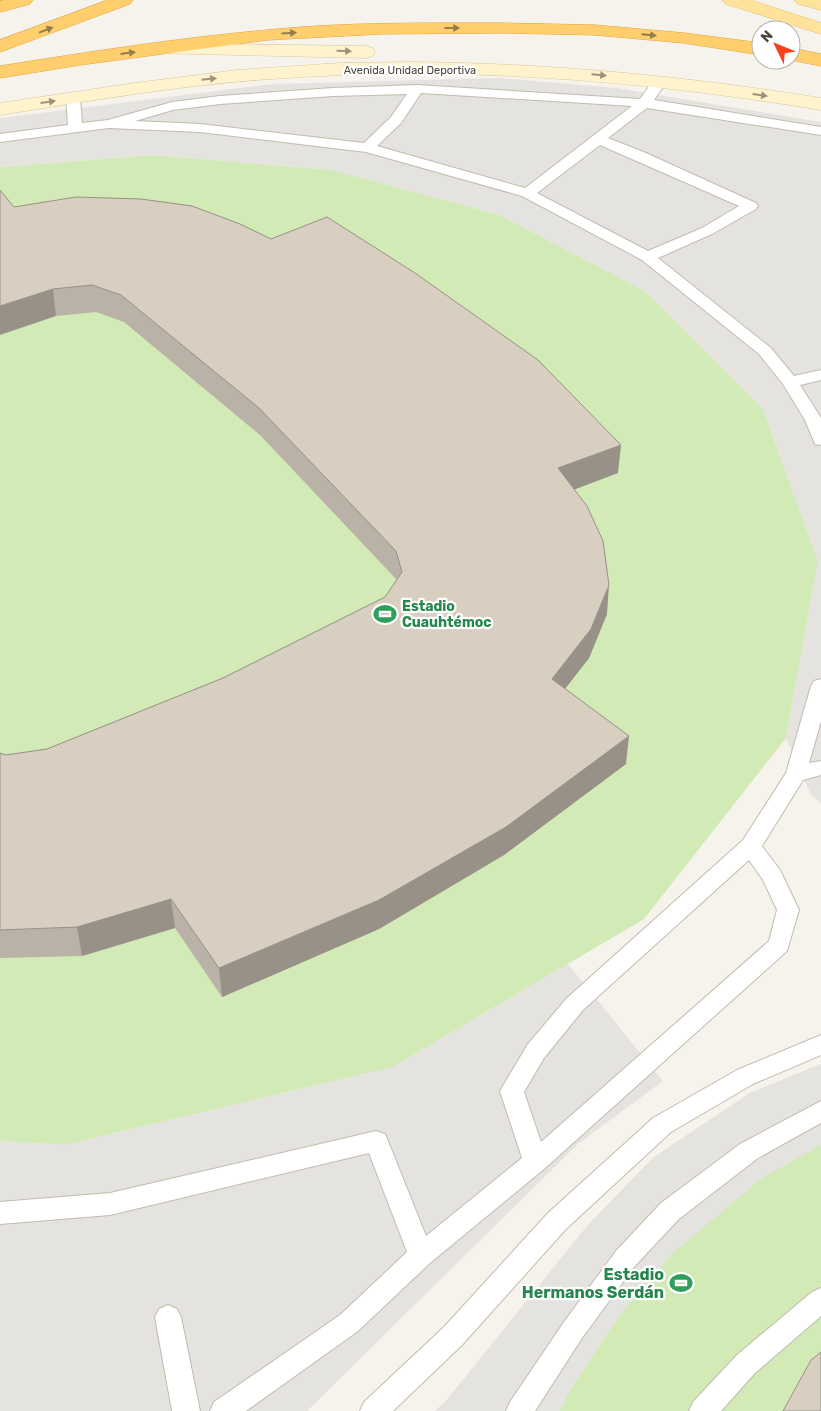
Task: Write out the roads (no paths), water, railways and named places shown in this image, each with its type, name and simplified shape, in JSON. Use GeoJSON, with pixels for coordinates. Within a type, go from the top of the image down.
{"type":"FeatureCollection","features":[{"type":"Feature","properties":{"kind":"highway"},"geometry":{"type":"LineString","coordinates":[[0,7],[24,0]]}},
{"type":"Feature","properties":{"kind":"highway"},"geometry":{"type":"LineString","coordinates":[[0,46],[124,0]]}},
{"type":"Feature","properties":{"kind":"highway"},"geometry":{"type":"LineString","coordinates":[[0,72],[267,34],[382,29],[502,28],[605,31],[684,38],[751,48]]}},
{"type":"Feature","properties":{"kind":"highway"},"geometry":{"type":"LineString","coordinates":[[801,56],[821,60]]}},
{"type":"Feature","properties":{"kind":"main road"},"geometry":{"type":"LineString","coordinates":[[732,0],[821,29]]}},
{"type":"Feature","properties":{"kind":"main road"},"geometry":{"type":"LineString","coordinates":[[804,0],[821,5]]}},
{"type":"Feature","properties":{"kind":"street"},"geometry":{"type":"LineString","coordinates":[[155,49],[382,52],[499,58],[538,64],[573,73]]}},
{"type":"Feature","properties":{"kind":"street","name":"Avenida Unidad Deportiva"},"geometry":{"type":"LineString","coordinates":[[0,109],[173,83],[272,73],[422,68],[573,73],[660,81],[821,104]]}},
{"type":"Feature","properties":{"kind":"lane"},"geometry":{"type":"LineString","coordinates":[[505,93],[512,82],[513,70]]}},
{"type":"Feature","properties":{"kind":"lane"},"geometry":{"type":"LineString","coordinates":[[527,194],[598,139],[634,114],[654,94],[660,81]]}},
{"type":"Feature","properties":{"kind":"lane"},"geometry":{"type":"LineString","coordinates":[[367,148],[396,120],[418,90]]}},
{"type":"Feature","properties":{"kind":"lane"},"geometry":{"type":"LineString","coordinates":[[0,138],[109,124],[172,106],[220,100],[333,92],[418,90],[505,93],[644,103],[821,131]]}},
{"type":"Feature","properties":{"kind":"lane"},"geometry":{"type":"LineString","coordinates":[[73,98],[76,128]]}},
{"type":"Feature","properties":{"kind":"lane"},"geometry":{"type":"LineString","coordinates":[[793,126],[798,116],[801,101]]}},
{"type":"Feature","properties":{"kind":"lane"},"geometry":{"type":"LineString","coordinates":[[109,124],[200,128],[367,148],[527,194],[647,257],[765,351],[790,382],[814,420],[821,440]]}},
{"type":"Feature","properties":{"kind":"lane"},"geometry":{"type":"LineString","coordinates":[[598,139],[641,156],[751,206],[707,231],[647,257]]}},
{"type":"Feature","properties":{"kind":"lane"},"geometry":{"type":"LineString","coordinates":[[790,382],[821,375]]}},
{"type":"Feature","properties":{"kind":"lane"},"geometry":{"type":"LineString","coordinates":[[534,1162],[512,1091],[536,1050],[575,1004],[751,846],[796,774],[821,686]]}},
{"type":"Feature","properties":{"kind":"lane"},"geometry":{"type":"LineString","coordinates":[[796,774],[821,768]]}},
{"type":"Feature","properties":{"kind":"lane"},"geometry":{"type":"LineString","coordinates":[[224,1411],[349,1323],[421,1255],[534,1162],[779,945],[788,910],[772,876],[751,846]]}},
{"type":"Feature","properties":{"kind":"lane"},"geometry":{"type":"LineString","coordinates":[[374,1411],[452,1336],[558,1221],[662,1126],[745,1077],[821,1045]]}},
{"type":"Feature","properties":{"kind":"lane"},"geometry":{"type":"LineString","coordinates":[[520,1411],[573,1330],[624,1259],[670,1211],[749,1151],[821,1111]]}},
{"type":"Feature","properties":{"kind":"lane"},"geometry":{"type":"LineString","coordinates":[[0,1213],[110,1204],[376,1141],[421,1255]]}},
{"type":"Feature","properties":{"kind":"lane"},"geometry":{"type":"LineString","coordinates":[[703,1411],[746,1364],[821,1300]]}},
{"type":"Feature","properties":{"kind":"lane"},"geometry":{"type":"LineString","coordinates":[[168,1317],[186,1411]]}},
{"type":"Feature","properties":{"kind":"place","name":"Estadio Cuauhtémoc"},"geometry":{"type":"Point","coordinates":[385,614]}},
{"type":"Feature","properties":{"kind":"place","name":"Estadio Hermanos Serdán"},"geometry":{"type":"Point","coordinates":[681,1283]}}]}
